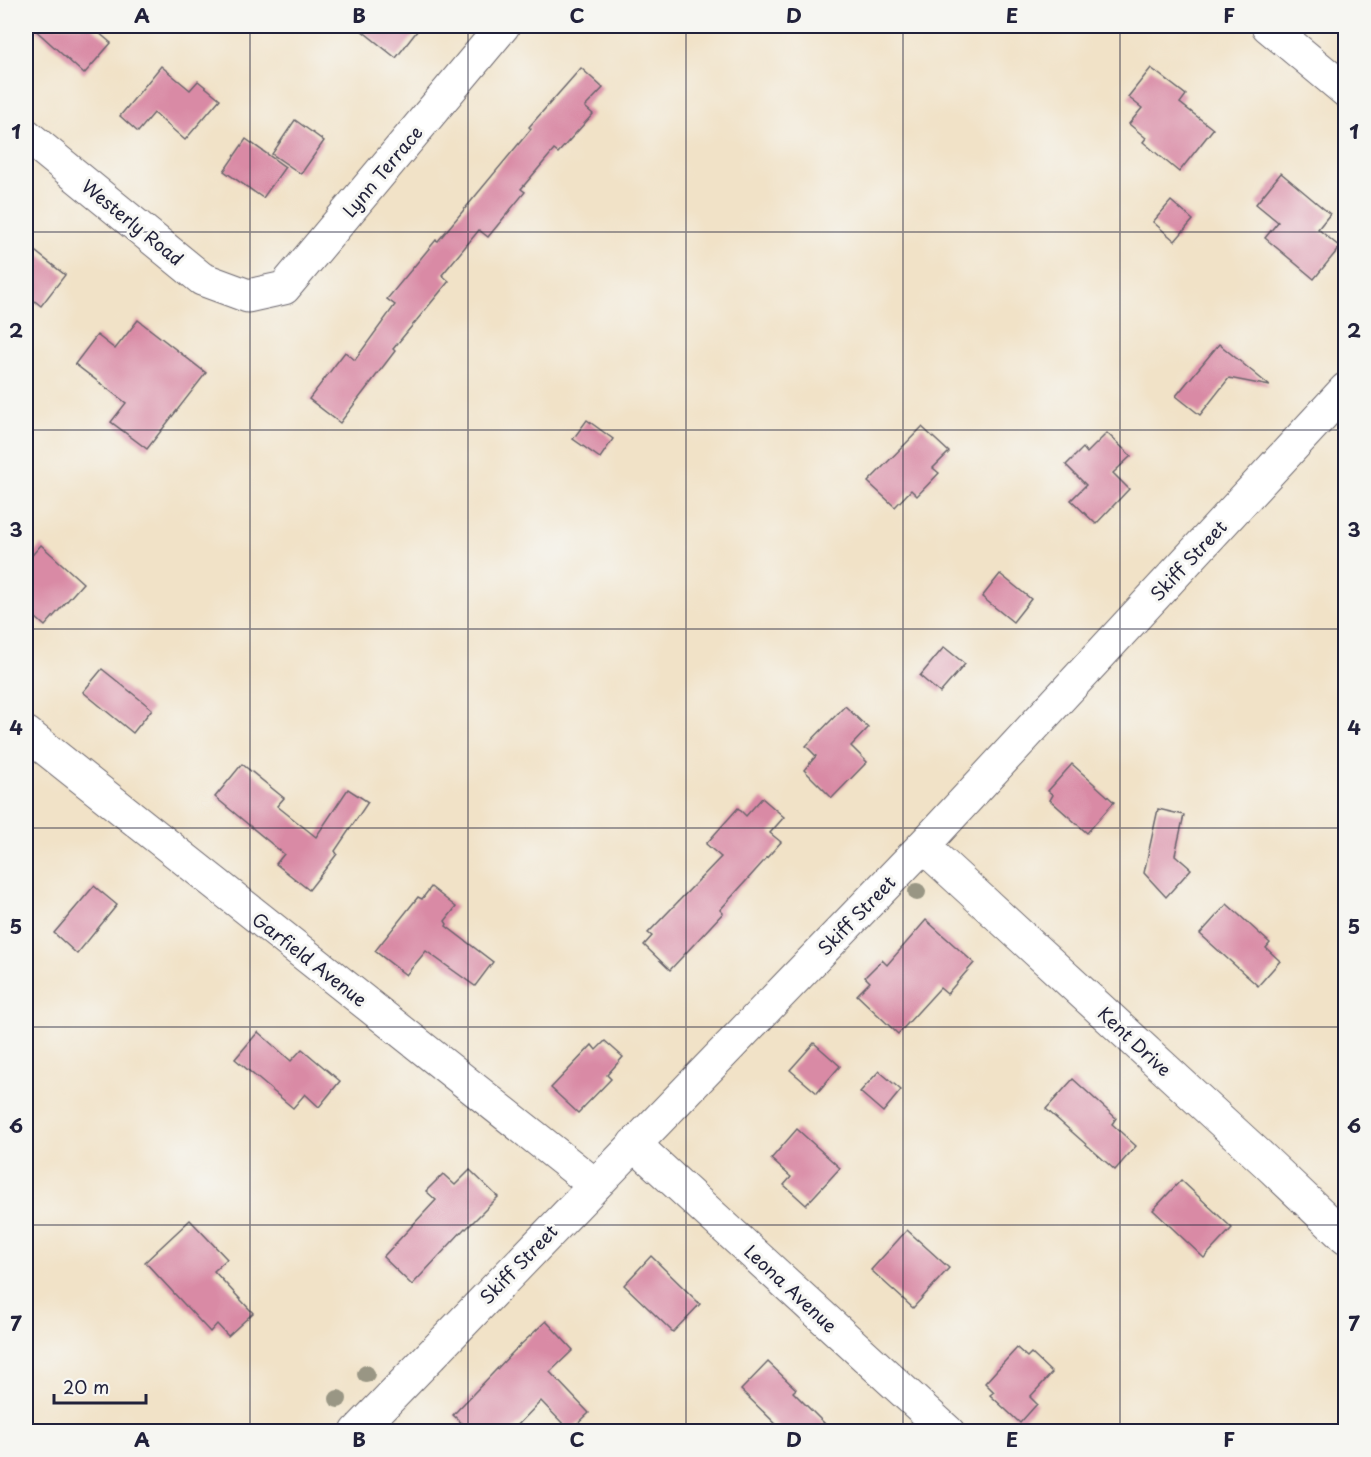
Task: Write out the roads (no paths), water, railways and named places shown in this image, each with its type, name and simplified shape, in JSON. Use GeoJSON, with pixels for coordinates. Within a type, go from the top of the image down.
{"type":"FeatureCollection","features":[{"type":"Feature","properties":{"kind":"street","name":"Lynn Terrace"},"geometry":{"type":"LineString","coordinates":[[248,296],[284,288],[503,26]]}},
{"type":"Feature","properties":{"kind":"street"},"geometry":{"type":"LineString","coordinates":[[1268,26],[1346,91]]}},
{"type":"Feature","properties":{"kind":"street","name":"Westerly Road"},"geometry":{"type":"LineString","coordinates":[[26,135],[202,279],[248,296]]}},
{"type":"Feature","properties":{"kind":"street","name":"Skiff Street"},"geometry":{"type":"LineString","coordinates":[[357,1431],[923,846],[1346,389]]}},
{"type":"Feature","properties":{"kind":"street","name":"Garfield Avenue"},"geometry":{"type":"LineString","coordinates":[[26,733],[595,1185]]}},
{"type":"Feature","properties":{"kind":"street","name":"Kent Drive"},"geometry":{"type":"LineString","coordinates":[[923,846],[1266,1161],[1346,1238]]}},
{"type":"Feature","properties":{"kind":"street","name":"Leona Avenue"},"geometry":{"type":"LineString","coordinates":[[634,1144],[948,1431]]}}]}
